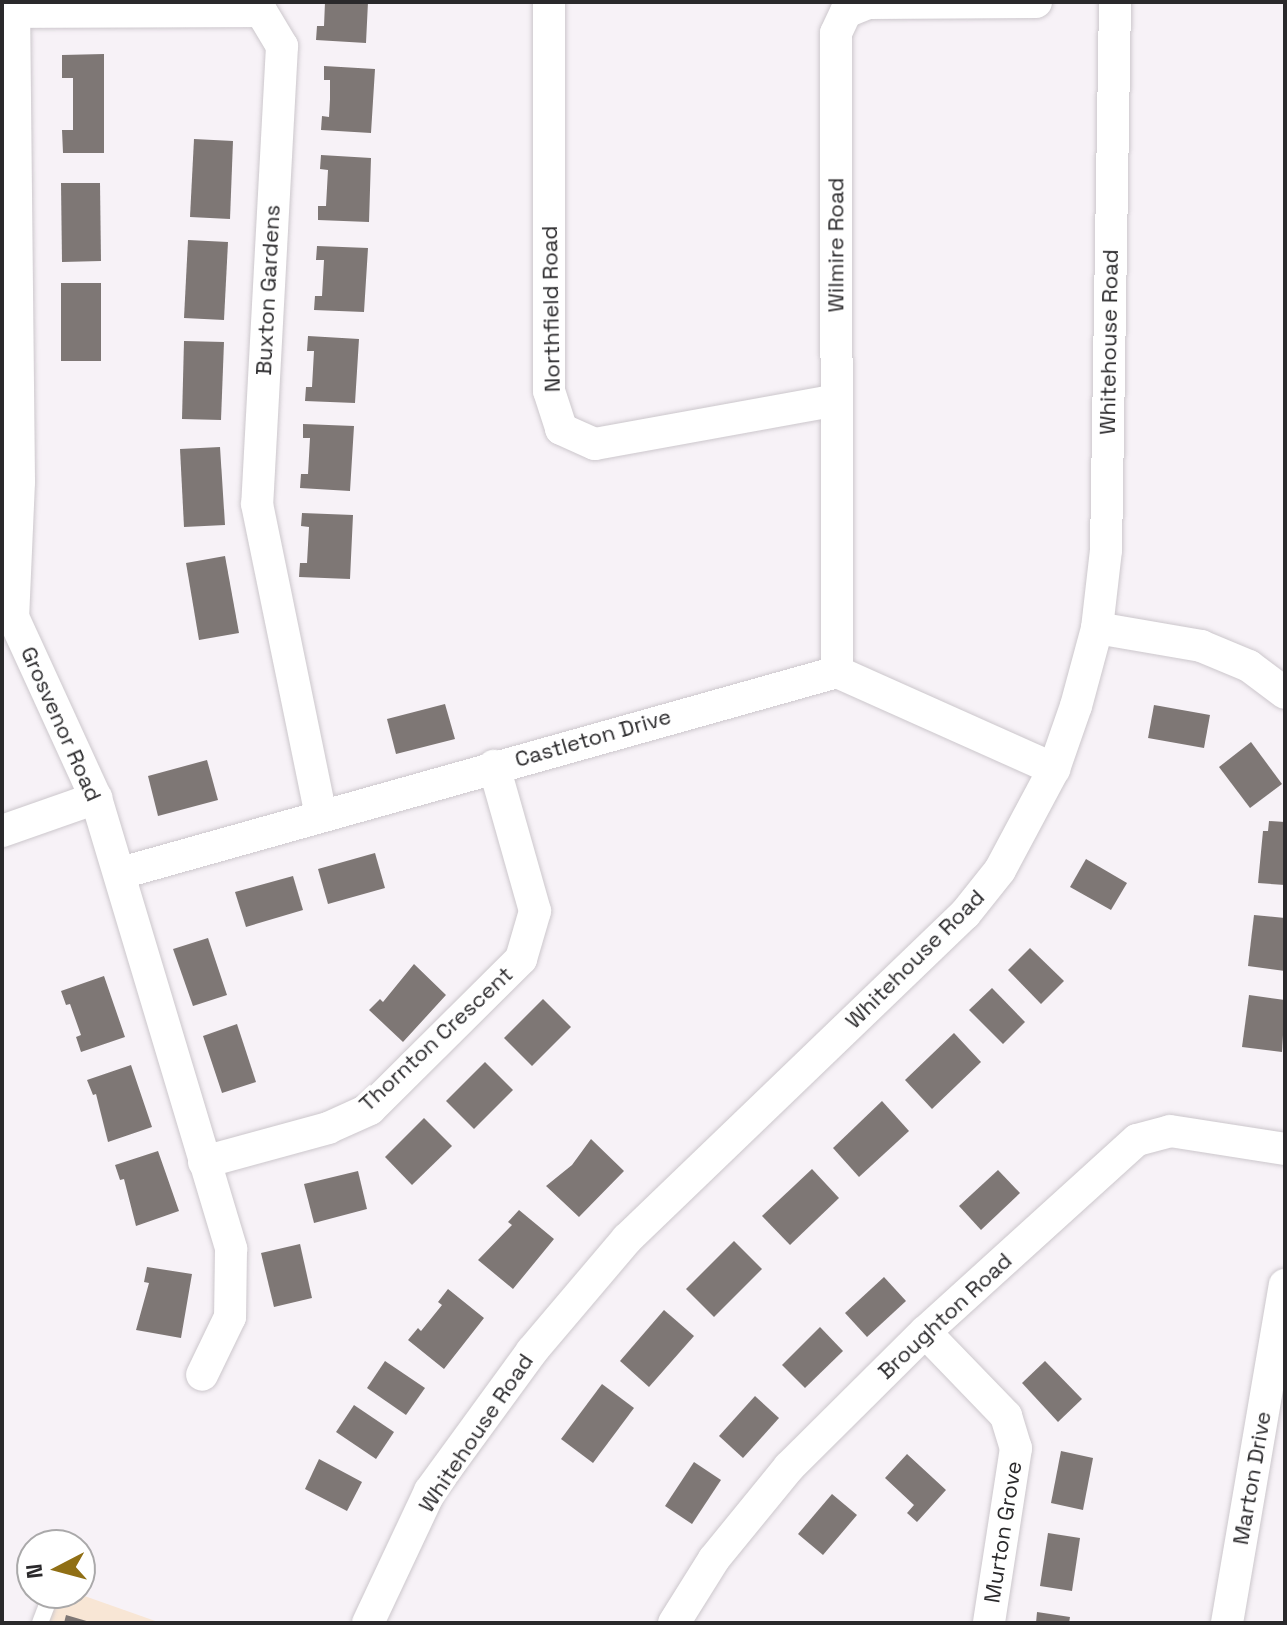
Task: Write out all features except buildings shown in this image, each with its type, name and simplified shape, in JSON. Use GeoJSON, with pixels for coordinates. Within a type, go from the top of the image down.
{"type":"FeatureCollection","features":[{"type":"Feature","properties":{"kind":"street","name":"Northfield Road"},"geometry":{"type":"LineString","coordinates":[[549,2],[549,391],[561,429],[595,444],[836,400]]}},
{"type":"Feature","properties":{"kind":"street","name":"Wilmire Road"},"geometry":{"type":"LineString","coordinates":[[837,672],[836,33],[846,12],[868,3],[1036,2]]}},
{"type":"Feature","properties":{"kind":"street","name":"Whitehouse Road"},"geometry":{"type":"LineString","coordinates":[[368,1623],[430,1491],[532,1351],[627,1239],[965,914],[1000,870],[1054,769],[1076,706],[1097,628],[1106,550],[1115,2]]}},
{"type":"Feature","properties":{"kind":"street","name":"Grosvenor Road"},"geometry":{"type":"LineString","coordinates":[[10,8],[19,482],[7,586],[13,617],[96,798],[121,873],[231,1249],[230,1317],[204,1375]]}},
{"type":"Feature","properties":{"kind":"street","name":"Buxton Gardens"},"geometry":{"type":"LineString","coordinates":[[10,8],[261,11],[282,46],[257,504],[321,816]]}},
{"type":"Feature","properties":{"kind":"street"},"geometry":{"type":"LineString","coordinates":[[1097,628],[1201,646],[1249,666],[1285,693]]}},
{"type":"Feature","properties":{"kind":"street"},"geometry":{"type":"LineString","coordinates":[[837,672],[1054,769]]}},
{"type":"Feature","properties":{"kind":"street","name":"Castleton Drive"},"geometry":{"type":"LineString","coordinates":[[121,873],[837,672]]}},
{"type":"Feature","properties":{"kind":"street","name":"Thornton Crescent"},"geometry":{"type":"LineString","coordinates":[[204,1162],[328,1128],[370,1109],[521,959],[535,911],[494,766]]}},
{"type":"Feature","properties":{"kind":"street"},"geometry":{"type":"LineString","coordinates":[[2,831],[96,798]]}},
{"type":"Feature","properties":{"kind":"street","name":"Broughton Road"},"geometry":{"type":"LineString","coordinates":[[674,1623],[714,1559],[789,1467],[925,1332],[1137,1140],[1170,1131],[1285,1149]]}},
{"type":"Feature","properties":{"kind":"street","name":"Marton Drive"},"geometry":{"type":"LineString","coordinates":[[1227,1623],[1285,1285]]}},
{"type":"Feature","properties":{"kind":"street","name":"Murton Grove"},"geometry":{"type":"LineString","coordinates":[[925,1332],[1006,1416],[1016,1448],[989,1623]]}},
{"type":"Feature","properties":{"kind":"shaded area"},"geometry":{"type":"Polygon","coordinates":[[[96,1600],[161,1623],[47,1623],[51,1609],[96,1609],[96,1600]]]}}]}
